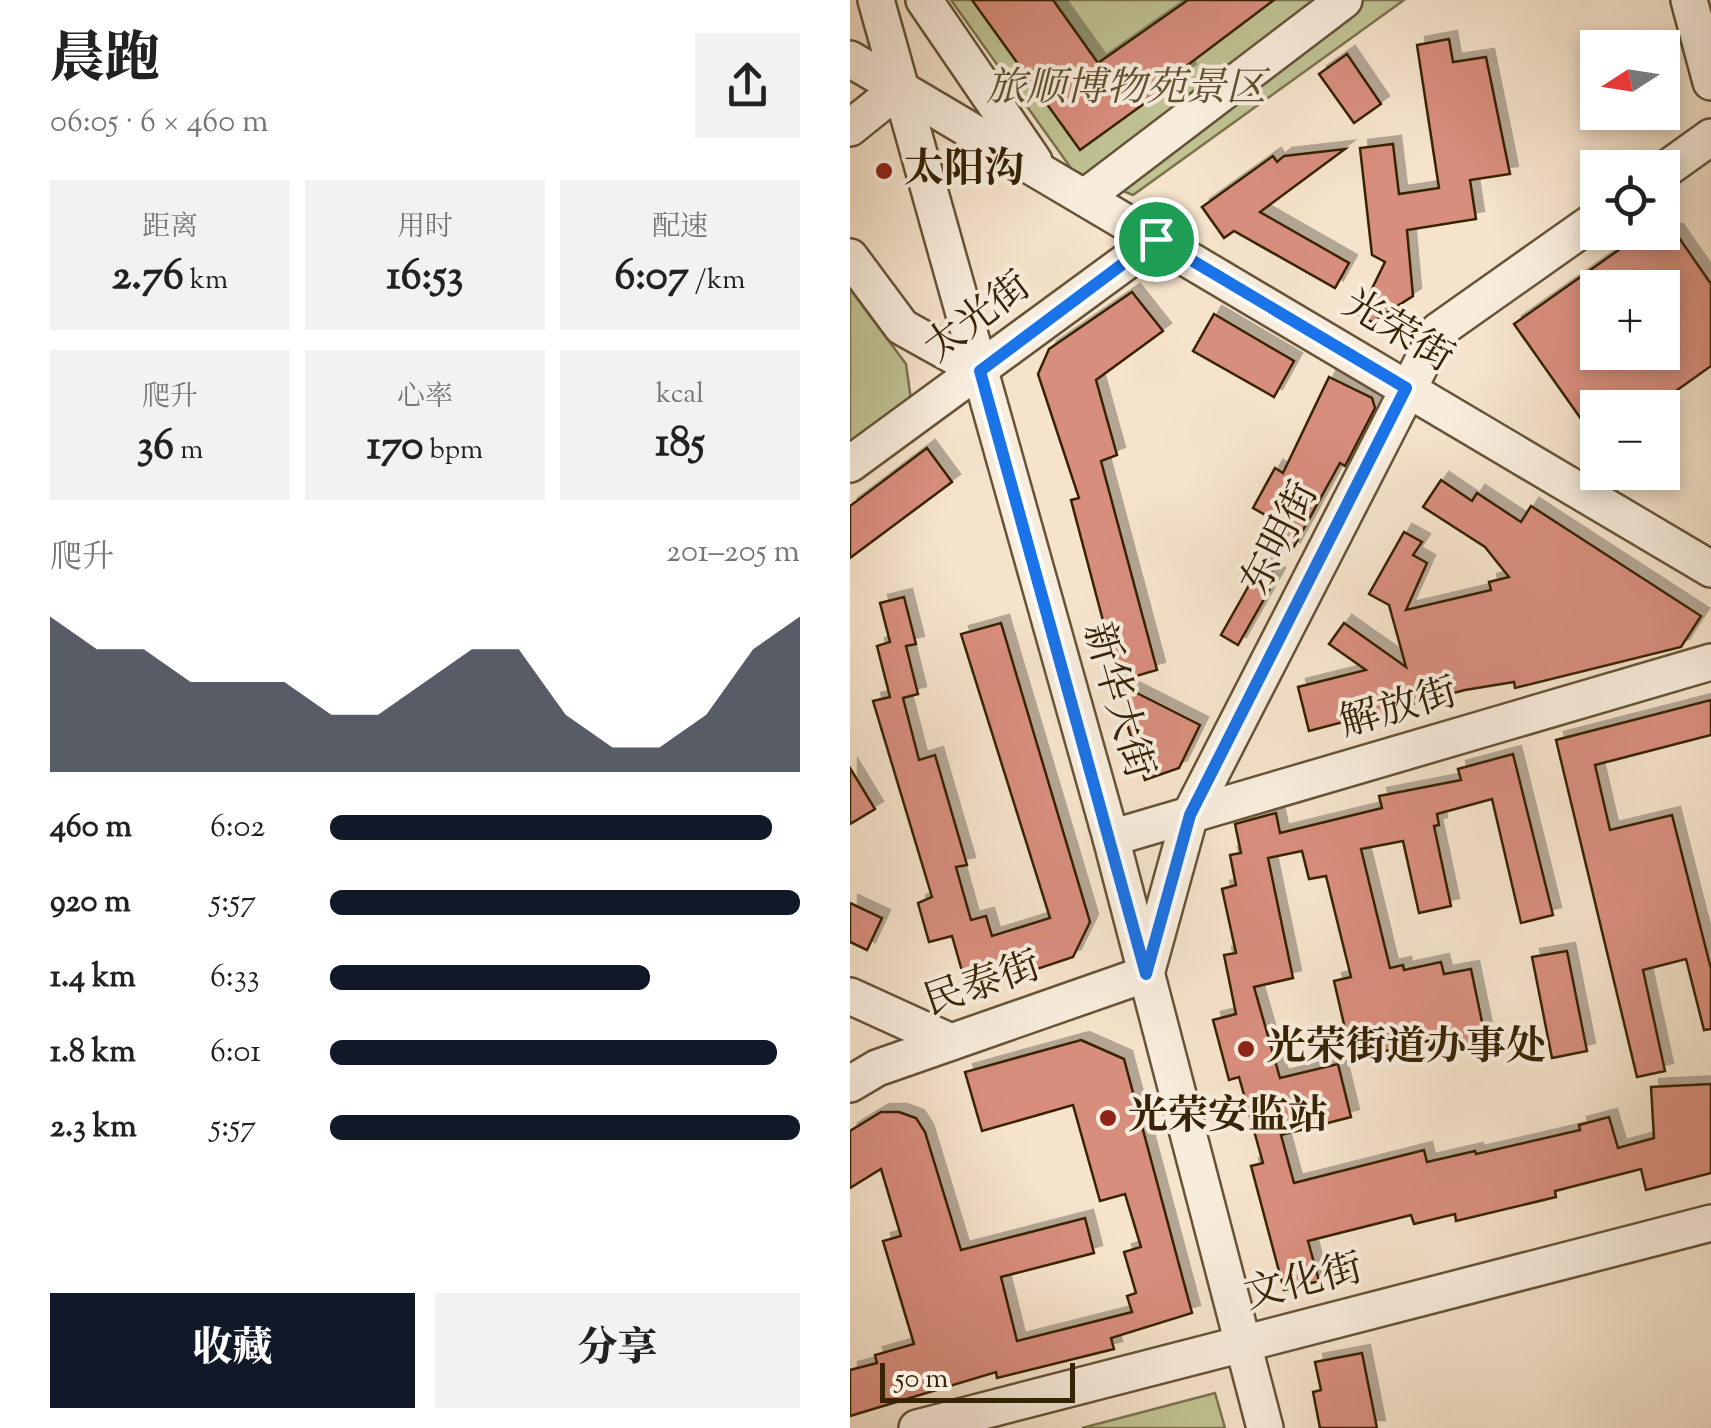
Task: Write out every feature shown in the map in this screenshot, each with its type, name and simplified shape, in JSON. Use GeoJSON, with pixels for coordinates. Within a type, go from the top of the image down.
{"type":"FeatureCollection","features":[{"type":"Feature","properties":{"kind":"street","name":"新华大街"},"geometry":{"type":"LineString","coordinates":[[876,0],[1110,838],[1265,1428]]}},
{"type":"Feature","properties":{"kind":"street","name":"光荣街"},"geometry":{"type":"LineString","coordinates":[[924,0],[1040,170]]}},
{"type":"Feature","properties":{"kind":"street"},"geometry":{"type":"LineString","coordinates":[[1085,196],[1344,0]]}},
{"type":"Feature","properties":{"kind":"street"},"geometry":{"type":"LineString","coordinates":[[1688,0],[1711,82]]}},
{"type":"Feature","properties":{"kind":"street","name":"光荣街"},"geometry":{"type":"LineString","coordinates":[[850,59],[1711,569]]}},
{"type":"Feature","properties":{"kind":"street"},"geometry":{"type":"LineString","coordinates":[[850,128],[901,87]]}},
{"type":"Feature","properties":{"kind":"street"},"geometry":{"type":"LineString","coordinates":[[1680,159],[1711,137]]}},
{"type":"Feature","properties":{"kind":"street","name":"东明街"},"geometry":{"type":"LineString","coordinates":[[1146,974],[1190,815],[1438,331],[1580,231]]}},
{"type":"Feature","properties":{"kind":"street","name":"太光街"},"geometry":{"type":"LineString","coordinates":[[850,464],[1156,239]]}},
{"type":"Feature","properties":{"kind":"street"},"geometry":{"type":"LineString","coordinates":[[850,256],[902,327],[980,371]]}},
{"type":"Feature","properties":{"kind":"street","name":"解放街"},"geometry":{"type":"LineString","coordinates":[[1110,838],[1711,662]]}},
{"type":"Feature","properties":{"kind":"street","name":"民泰街"},"geometry":{"type":"LineString","coordinates":[[850,1084],[877,1068],[1146,974]]}},
{"type":"Feature","properties":{"kind":"street"},"geometry":{"type":"LineString","coordinates":[[850,996],[952,1042]]}},
{"type":"Feature","properties":{"kind":"street","name":"文化街"},"geometry":{"type":"LineString","coordinates":[[917,1428],[1711,1223]]}},
{"type":"Feature","properties":{"kind":"green space","name":"旅顺博物苑景区"},"geometry":{"type":"Polygon","coordinates":[[[951,0],[1404,0],[1133,195],[1073,171],[951,0]]]}},
{"type":"Feature","properties":{"kind":"green space"},"geometry":{"type":"Polygon","coordinates":[[[850,289],[906,364],[911,400],[850,445],[850,289]]]}},
{"type":"Feature","properties":{"kind":"green space"},"geometry":{"type":"Polygon","coordinates":[[[1215,1393],[1225,1428],[1082,1428],[1215,1393]]]}},
{"type":"Feature","properties":{"kind":"building"},"geometry":{"type":"Polygon","coordinates":[[[972,0],[1053,0],[1098,63],[1188,0],[1274,0],[1185,67],[1188,72],[1080,150],[972,0]]]}},
{"type":"Feature","properties":{"kind":"building"},"geometry":{"type":"Polygon","coordinates":[[[1449,39],[1453,62],[1486,57],[1510,174],[1470,180],[1476,219],[1407,230],[1413,296],[1372,322],[1359,315],[1385,262],[1372,255],[1360,148],[1393,144],[1399,194],[1439,188],[1417,45],[1449,39]]]}},
{"type":"Feature","properties":{"kind":"building"},"geometry":{"type":"Polygon","coordinates":[[[1347,54],[1381,104],[1354,123],[1319,74],[1347,54]]]}},
{"type":"Feature","properties":{"kind":"building"},"geometry":{"type":"Polygon","coordinates":[[[1345,149],[1260,212],[1349,263],[1335,288],[1234,231],[1224,238],[1202,207],[1273,156],[1277,162],[1284,156],[1345,149]]]}},
{"type":"Feature","properties":{"kind":"building"},"geometry":{"type":"Polygon","coordinates":[[[1680,239],[1711,284],[1711,366],[1677,390],[1580,390],[1580,418],[1514,324],[1580,277],[1580,370],[1680,370],[1680,270],[1590,270],[1619,250],[1680,250],[1680,239]]]}},
{"type":"Feature","properties":{"kind":"building"},"geometry":{"type":"Polygon","coordinates":[[[1132,292],[1163,331],[1096,380],[1117,455],[1101,461],[1157,670],[1119,681],[1071,500],[1079,498],[1038,374],[1049,349],[1132,292]]]}},
{"type":"Feature","properties":{"kind":"building"},"geometry":{"type":"Polygon","coordinates":[[[1214,314],[1294,361],[1274,397],[1193,351],[1214,314]]]}},
{"type":"Feature","properties":{"kind":"building"},"geometry":{"type":"Polygon","coordinates":[[[1329,377],[1372,398],[1375,408],[1345,466],[1340,463],[1292,550],[1274,540],[1283,525],[1253,508],[1275,468],[1283,473],[1329,377]]]}},
{"type":"Feature","properties":{"kind":"building"},"geometry":{"type":"Polygon","coordinates":[[[927,448],[952,482],[850,558],[850,506],[927,448]]]}},
{"type":"Feature","properties":{"kind":"building"},"geometry":{"type":"Polygon","coordinates":[[[1441,480],[1472,501],[1477,493],[1521,522],[1531,506],[1701,616],[1681,647],[1515,688],[1514,682],[1465,690],[1309,731],[1298,687],[1366,670],[1329,644],[1344,623],[1406,667],[1389,605],[1369,594],[1404,532],[1422,542],[1413,555],[1427,563],[1406,610],[1491,590],[1489,582],[1509,577],[1485,547],[1423,507],[1441,480]]]}},
{"type":"Feature","properties":{"kind":"building"},"geometry":{"type":"Polygon","coordinates":[[[1261,564],[1277,576],[1238,645],[1221,635],[1261,564]]]}},
{"type":"Feature","properties":{"kind":"building"},"geometry":{"type":"Polygon","coordinates":[[[904,597],[916,644],[906,646],[918,694],[903,698],[919,760],[935,755],[967,865],[956,867],[971,920],[986,916],[992,936],[1050,918],[961,634],[1001,623],[1090,922],[1073,957],[968,992],[952,936],[929,942],[918,903],[932,897],[873,701],[890,697],[877,646],[890,642],[880,603],[904,597]]]}},
{"type":"Feature","properties":{"kind":"building"},"geometry":{"type":"Polygon","coordinates":[[[1121,685],[1200,725],[1179,768],[1145,780],[1125,718],[1129,717],[1121,685]]]}},
{"type":"Feature","properties":{"kind":"building"},"geometry":{"type":"Polygon","coordinates":[[[1711,700],[1711,735],[1595,765],[1610,830],[1672,815],[1711,969],[1711,1029],[1704,1030],[1686,959],[1643,970],[1665,1071],[1637,1077],[1556,740],[1711,700]]]}},
{"type":"Feature","properties":{"kind":"building"},"geometry":{"type":"Polygon","coordinates":[[[1513,754],[1553,915],[1521,923],[1492,799],[1437,814],[1439,825],[1434,826],[1451,906],[1419,913],[1403,841],[1361,849],[1390,968],[1403,965],[1404,970],[1441,962],[1444,974],[1471,969],[1486,1041],[1455,1047],[1453,1035],[1352,1059],[1334,981],[1351,977],[1326,876],[1309,879],[1302,851],[1268,858],[1293,978],[1254,987],[1280,1078],[1338,1064],[1351,1117],[1281,1135],[1294,1183],[1424,1150],[1427,1162],[1475,1151],[1476,1154],[1580,1130],[1579,1125],[1609,1117],[1618,1148],[1654,1138],[1651,1087],[1711,1084],[1711,1173],[1646,1190],[1641,1169],[1555,1191],[1556,1197],[1456,1221],[1455,1214],[1414,1224],[1411,1215],[1308,1241],[1319,1281],[1284,1290],[1251,1166],[1263,1163],[1239,1077],[1229,1080],[1213,1020],[1236,1014],[1224,955],[1236,953],[1222,889],[1236,885],[1230,855],[1241,853],[1235,824],[1276,813],[1280,833],[1382,808],[1379,796],[1461,780],[1458,769],[1513,754]]]}},
{"type":"Feature","properties":{"kind":"building"},"geometry":{"type":"Polygon","coordinates":[[[850,768],[875,809],[850,824],[850,768]]]}},
{"type":"Feature","properties":{"kind":"building"},"geometry":{"type":"Polygon","coordinates":[[[850,903],[882,918],[867,950],[850,942],[850,903]]]}},
{"type":"Feature","properties":{"kind":"building"},"geometry":{"type":"Polygon","coordinates":[[[1567,951],[1587,1051],[1552,1058],[1532,957],[1567,951]]]}},
{"type":"Feature","properties":{"kind":"building"},"geometry":{"type":"Polygon","coordinates":[[[1081,1040],[1124,1059],[1192,1313],[1111,1338],[1114,1349],[997,1378],[996,1372],[850,1416],[850,1370],[877,1363],[875,1355],[914,1344],[883,1241],[901,1236],[881,1169],[850,1188],[850,1131],[881,1112],[899,1112],[916,1118],[925,1132],[961,1250],[1085,1218],[1094,1253],[1001,1277],[1017,1341],[1132,1312],[1127,1296],[1136,1293],[1124,1252],[1141,1247],[1125,1194],[1100,1201],[1073,1105],[982,1131],[965,1072],[1081,1040]]]}},
{"type":"Feature","properties":{"kind":"building"},"geometry":{"type":"Polygon","coordinates":[[[1362,1353],[1377,1428],[1320,1428],[1313,1392],[1321,1390],[1315,1362],[1362,1353]]]}},
{"type":"Feature","properties":{"kind":"place","name":"太阳沟"},"geometry":{"type":"Point","coordinates":[884,171]}},
{"type":"Feature","properties":{"kind":"place","name":"光荣街道办事处"},"geometry":{"type":"Point","coordinates":[1246,1049]}},
{"type":"Feature","properties":{"kind":"place","name":"光荣安监站"},"geometry":{"type":"Point","coordinates":[1108,1118]}},
{"type":"Feature","properties":{"kind":"route"},"geometry":{"type":"LineString","coordinates":[[1156,239],[1406,388],[1190,815],[1146,974],[980,371],[1156,239]]}}]}
